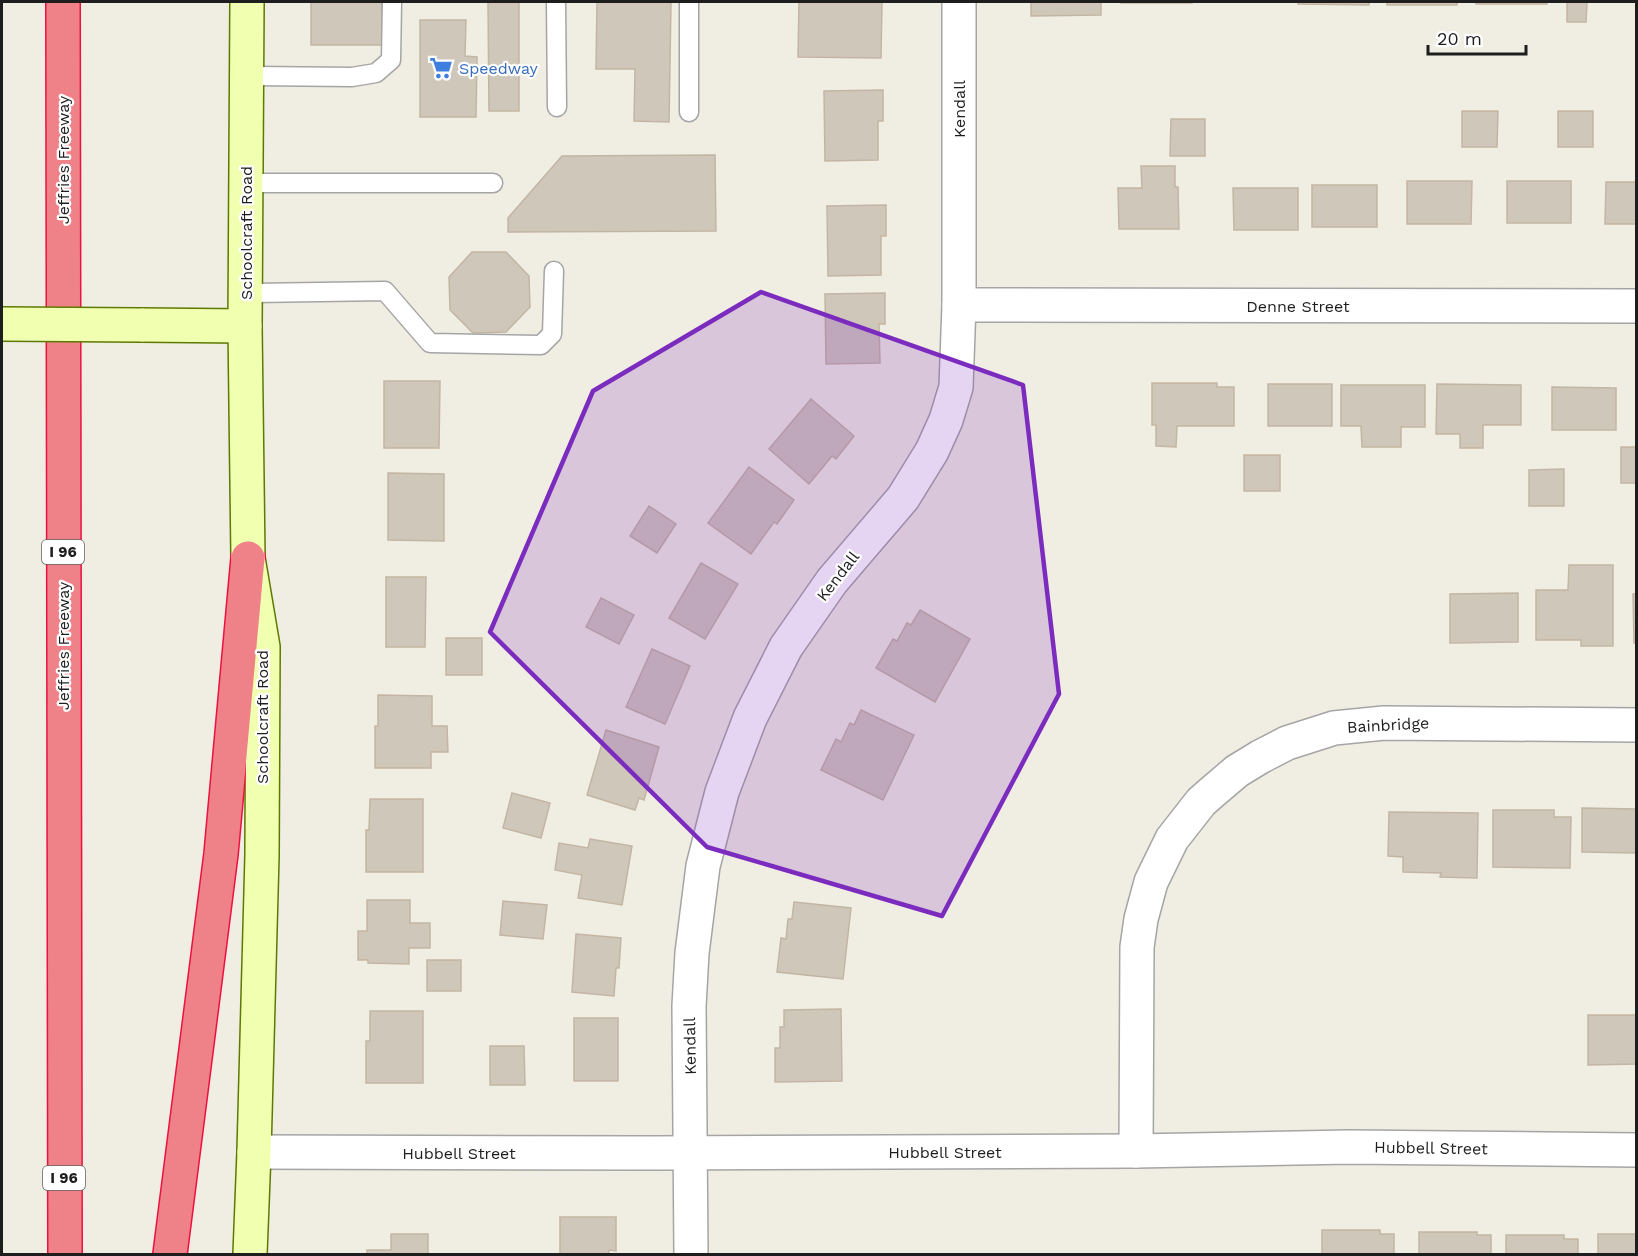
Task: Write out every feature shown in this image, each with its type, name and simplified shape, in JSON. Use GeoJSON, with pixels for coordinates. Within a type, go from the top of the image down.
{"type":"FeatureCollection","features":[{"type":"Feature","properties":{"kind":"highway","name":"Jeffries Freeway"},"geometry":{"type":"LineString","coordinates":[[63,2],[65,1254]]}},
{"type":"Feature","properties":{"kind":"highway"},"geometry":{"type":"LineString","coordinates":[[170,1254],[221,854],[248,558]]}},
{"type":"Feature","properties":{"kind":"main road","name":"Schoolcraft Road"},"geometry":{"type":"LineString","coordinates":[[247,2],[248,558],[263,647],[262,855],[250,1254]]}},
{"type":"Feature","properties":{"kind":"main road"},"geometry":{"type":"LineString","coordinates":[[2,324],[246,326]]}},
{"type":"Feature","properties":{"kind":"street","name":"Kendall"},"geometry":{"type":"LineString","coordinates":[[691,1254],[689,1006],[692,953],[703,866],[722,792],[750,718],[786,647],[832,581],[903,498],[932,451],[946,420],[956,387],[959,306],[959,2]]}},
{"type":"Feature","properties":{"kind":"street","name":"Denne Street"},"geometry":{"type":"LineString","coordinates":[[959,306],[1636,306]]}},
{"type":"Feature","properties":{"kind":"street","name":"Bainbridge"},"geometry":{"type":"LineString","coordinates":[[1136,1151],[1137,946],[1141,919],[1151,882],[1172,839],[1210,794],[1237,771],[1260,757],[1287,743],[1335,728],[1384,723],[1636,725]]}},
{"type":"Feature","properties":{"kind":"street","name":"Hubbell Street"},"geometry":{"type":"LineString","coordinates":[[254,1152],[1136,1151],[1349,1147],[1636,1150]]}},
{"type":"Feature","properties":{"kind":"lane"},"geometry":{"type":"LineString","coordinates":[[247,76],[352,76],[376,73],[391,60],[392,2]]}},
{"type":"Feature","properties":{"kind":"lane"},"geometry":{"type":"LineString","coordinates":[[556,2],[557,107]]}},
{"type":"Feature","properties":{"kind":"lane"},"geometry":{"type":"LineString","coordinates":[[689,2],[689,112]]}},
{"type":"Feature","properties":{"kind":"lane"},"geometry":{"type":"LineString","coordinates":[[246,183],[494,183]]}},
{"type":"Feature","properties":{"kind":"lane"},"geometry":{"type":"LineString","coordinates":[[246,293],[386,291],[430,344],[541,345],[552,334],[554,271]]}},
{"type":"Feature","properties":{"kind":"highlighted area"},"geometry":{"type":"Polygon","coordinates":[[[761,292],[1023,385],[1059,694],[942,916],[707,847],[490,632],[593,391],[761,292]]]}},
{"type":"Feature","properties":{"kind":"building"},"geometry":{"type":"Polygon","coordinates":[[[311,2],[382,2],[382,45],[311,45],[311,2]]]}},
{"type":"Feature","properties":{"kind":"building"},"geometry":{"type":"Polygon","coordinates":[[[488,2],[519,2],[519,111],[489,111],[488,2]]]}},
{"type":"Feature","properties":{"kind":"building"},"geometry":{"type":"Polygon","coordinates":[[[597,2],[671,2],[669,122],[634,121],[635,69],[596,69],[597,2]]]}},
{"type":"Feature","properties":{"kind":"building"},"geometry":{"type":"Polygon","coordinates":[[[799,2],[882,2],[881,58],[798,57],[799,2]]]}},
{"type":"Feature","properties":{"kind":"building"},"geometry":{"type":"Polygon","coordinates":[[[1031,2],[1101,2],[1101,15],[1031,16],[1031,2]]]}},
{"type":"Feature","properties":{"kind":"building"},"geometry":{"type":"Polygon","coordinates":[[[1192,2],[1192,3],[1121,3],[1192,2]]]}},
{"type":"Feature","properties":{"kind":"building"},"geometry":{"type":"Polygon","coordinates":[[[1298,2],[1369,2],[1369,5],[1298,4],[1298,2]]]}},
{"type":"Feature","properties":{"kind":"building"},"geometry":{"type":"Polygon","coordinates":[[[1387,2],[1457,2],[1457,5],[1387,5],[1387,2]]]}},
{"type":"Feature","properties":{"kind":"building"},"geometry":{"type":"Polygon","coordinates":[[[1476,2],[1547,2],[1547,4],[1476,4],[1476,2]]]}},
{"type":"Feature","properties":{"kind":"building"},"geometry":{"type":"Polygon","coordinates":[[[1567,2],[1587,2],[1586,22],[1567,22],[1567,2]]]}},
{"type":"Feature","properties":{"kind":"building"},"geometry":{"type":"Polygon","coordinates":[[[420,20],[466,20],[465,56],[477,57],[476,117],[420,117],[420,20]]]}},
{"type":"Feature","properties":{"kind":"building"},"geometry":{"type":"Polygon","coordinates":[[[883,90],[883,121],[878,121],[878,160],[825,161],[824,91],[883,90]]]}},
{"type":"Feature","properties":{"kind":"building"},"geometry":{"type":"Polygon","coordinates":[[[1462,111],[1498,111],[1497,147],[1462,147],[1462,111]]]}},
{"type":"Feature","properties":{"kind":"building"},"geometry":{"type":"Polygon","coordinates":[[[1558,111],[1593,111],[1593,147],[1558,147],[1558,111]]]}},
{"type":"Feature","properties":{"kind":"building"},"geometry":{"type":"Polygon","coordinates":[[[1171,119],[1205,119],[1205,156],[1170,156],[1171,119]]]}},
{"type":"Feature","properties":{"kind":"building"},"geometry":{"type":"Polygon","coordinates":[[[715,155],[716,231],[508,232],[508,218],[562,156],[715,155]]]}},
{"type":"Feature","properties":{"kind":"building"},"geometry":{"type":"Polygon","coordinates":[[[1141,166],[1175,166],[1179,229],[1119,229],[1118,188],[1142,188],[1141,166]]]}},
{"type":"Feature","properties":{"kind":"building"},"geometry":{"type":"Polygon","coordinates":[[[1407,181],[1472,181],[1471,224],[1407,224],[1407,181]]]}},
{"type":"Feature","properties":{"kind":"building"},"geometry":{"type":"Polygon","coordinates":[[[1507,181],[1571,181],[1571,223],[1507,223],[1507,181]]]}},
{"type":"Feature","properties":{"kind":"building"},"geometry":{"type":"Polygon","coordinates":[[[1606,182],[1636,182],[1636,224],[1605,224],[1606,182]]]}},
{"type":"Feature","properties":{"kind":"building"},"geometry":{"type":"Polygon","coordinates":[[[1312,185],[1377,185],[1377,227],[1312,227],[1312,185]]]}},
{"type":"Feature","properties":{"kind":"building"},"geometry":{"type":"Polygon","coordinates":[[[1233,188],[1298,188],[1298,230],[1234,230],[1233,188]]]}},
{"type":"Feature","properties":{"kind":"building"},"geometry":{"type":"Polygon","coordinates":[[[886,205],[886,236],[881,236],[881,275],[828,276],[827,206],[886,205]]]}},
{"type":"Feature","properties":{"kind":"building"},"geometry":{"type":"Polygon","coordinates":[[[472,252],[506,252],[529,276],[530,307],[506,332],[473,333],[450,310],[449,277],[472,252]]]}},
{"type":"Feature","properties":{"kind":"building"},"geometry":{"type":"Polygon","coordinates":[[[885,293],[885,324],[879,324],[880,363],[826,364],[825,294],[885,293]]]}},
{"type":"Feature","properties":{"kind":"building"},"geometry":{"type":"Polygon","coordinates":[[[384,381],[440,381],[439,448],[384,448],[384,381]]]}},
{"type":"Feature","properties":{"kind":"building"},"geometry":{"type":"Polygon","coordinates":[[[1152,383],[1217,383],[1217,387],[1234,387],[1234,426],[1177,426],[1176,447],[1156,446],[1156,425],[1152,425],[1152,383]]]}},
{"type":"Feature","properties":{"kind":"building"},"geometry":{"type":"Polygon","coordinates":[[[1268,384],[1332,384],[1332,426],[1268,426],[1268,384]]]}},
{"type":"Feature","properties":{"kind":"building"},"geometry":{"type":"Polygon","coordinates":[[[1437,384],[1521,385],[1521,425],[1483,425],[1483,448],[1460,448],[1460,434],[1436,434],[1437,384]]]}},
{"type":"Feature","properties":{"kind":"building"},"geometry":{"type":"Polygon","coordinates":[[[1341,385],[1425,385],[1425,427],[1401,427],[1401,447],[1362,447],[1361,426],[1341,426],[1341,385]]]}},
{"type":"Feature","properties":{"kind":"building"},"geometry":{"type":"Polygon","coordinates":[[[1552,387],[1616,388],[1616,430],[1552,430],[1552,387]]]}},
{"type":"Feature","properties":{"kind":"building"},"geometry":{"type":"Polygon","coordinates":[[[811,399],[854,436],[836,459],[832,456],[809,484],[769,449],[811,399]]]}},
{"type":"Feature","properties":{"kind":"building"},"geometry":{"type":"Polygon","coordinates":[[[1621,447],[1636,447],[1636,483],[1621,483],[1621,447]]]}},
{"type":"Feature","properties":{"kind":"building"},"geometry":{"type":"Polygon","coordinates":[[[1244,455],[1280,455],[1280,491],[1244,491],[1244,455]]]}},
{"type":"Feature","properties":{"kind":"building"},"geometry":{"type":"Polygon","coordinates":[[[749,467],[794,500],[777,524],[774,522],[751,554],[708,523],[749,467]]]}},
{"type":"Feature","properties":{"kind":"building"},"geometry":{"type":"Polygon","coordinates":[[[1564,469],[1564,506],[1529,506],[1529,470],[1564,469]]]}},
{"type":"Feature","properties":{"kind":"building"},"geometry":{"type":"Polygon","coordinates":[[[388,473],[444,474],[444,541],[388,540],[388,473]]]}},
{"type":"Feature","properties":{"kind":"building"},"geometry":{"type":"Polygon","coordinates":[[[649,506],[676,524],[657,553],[630,536],[649,506]]]}},
{"type":"Feature","properties":{"kind":"building"},"geometry":{"type":"Polygon","coordinates":[[[701,563],[738,584],[705,639],[669,618],[701,563]]]}},
{"type":"Feature","properties":{"kind":"building"},"geometry":{"type":"Polygon","coordinates":[[[1569,565],[1613,565],[1613,646],[1581,646],[1581,640],[1536,640],[1536,590],[1568,590],[1569,565]]]}},
{"type":"Feature","properties":{"kind":"building"},"geometry":{"type":"Polygon","coordinates":[[[386,577],[426,577],[425,647],[386,647],[386,577]]]}},
{"type":"Feature","properties":{"kind":"building"},"geometry":{"type":"Polygon","coordinates":[[[1518,593],[1518,642],[1450,643],[1450,594],[1518,593]]]}},
{"type":"Feature","properties":{"kind":"building"},"geometry":{"type":"Polygon","coordinates":[[[1633,594],[1636,594],[1636,643],[1634,643],[1633,594]]]}},
{"type":"Feature","properties":{"kind":"building"},"geometry":{"type":"Polygon","coordinates":[[[601,598],[634,615],[619,644],[586,627],[601,598]]]}},
{"type":"Feature","properties":{"kind":"building"},"geometry":{"type":"Polygon","coordinates":[[[920,610],[970,639],[935,702],[876,668],[893,639],[897,641],[907,623],[911,625],[920,610]]]}},
{"type":"Feature","properties":{"kind":"building"},"geometry":{"type":"Polygon","coordinates":[[[446,638],[482,638],[482,675],[446,675],[446,638]]]}},
{"type":"Feature","properties":{"kind":"building"},"geometry":{"type":"Polygon","coordinates":[[[652,649],[690,666],[665,724],[626,707],[652,649]]]}},
{"type":"Feature","properties":{"kind":"building"},"geometry":{"type":"Polygon","coordinates":[[[378,695],[432,696],[432,726],[447,726],[448,752],[431,752],[431,768],[375,768],[378,695]]]}},
{"type":"Feature","properties":{"kind":"building"},"geometry":{"type":"Polygon","coordinates":[[[861,710],[914,735],[883,800],[821,770],[836,739],[841,742],[850,723],[854,725],[861,710]]]}},
{"type":"Feature","properties":{"kind":"building"},"geometry":{"type":"Polygon","coordinates":[[[606,730],[659,747],[644,800],[639,798],[635,810],[587,795],[606,730]]]}},
{"type":"Feature","properties":{"kind":"building"},"geometry":{"type":"Polygon","coordinates":[[[512,793],[550,803],[541,838],[503,828],[512,793]]]}},
{"type":"Feature","properties":{"kind":"building"},"geometry":{"type":"Polygon","coordinates":[[[370,799],[423,799],[423,872],[366,872],[366,830],[369,830],[370,799]]]}},
{"type":"Feature","properties":{"kind":"building"},"geometry":{"type":"Polygon","coordinates":[[[1582,808],[1636,809],[1636,853],[1582,852],[1582,808]]]}},
{"type":"Feature","properties":{"kind":"building"},"geometry":{"type":"Polygon","coordinates":[[[1493,810],[1554,810],[1554,817],[1571,817],[1570,868],[1493,867],[1493,810]]]}},
{"type":"Feature","properties":{"kind":"building"},"geometry":{"type":"Polygon","coordinates":[[[1389,812],[1478,813],[1477,878],[1440,877],[1441,873],[1403,872],[1403,857],[1388,856],[1389,812]]]}},
{"type":"Feature","properties":{"kind":"building"},"geometry":{"type":"Polygon","coordinates":[[[590,839],[632,846],[622,905],[578,898],[582,875],[555,870],[559,843],[588,848],[590,839]]]}},
{"type":"Feature","properties":{"kind":"building"},"geometry":{"type":"Polygon","coordinates":[[[367,900],[410,900],[410,923],[430,923],[430,948],[409,948],[409,964],[368,963],[368,960],[358,960],[358,931],[367,931],[367,900]]]}},
{"type":"Feature","properties":{"kind":"building"},"geometry":{"type":"Polygon","coordinates":[[[503,901],[547,905],[543,939],[500,935],[503,901]]]}},
{"type":"Feature","properties":{"kind":"building"},"geometry":{"type":"Polygon","coordinates":[[[794,902],[851,908],[843,979],[777,972],[781,938],[786,939],[788,919],[792,919],[794,902]]]}},
{"type":"Feature","properties":{"kind":"building"},"geometry":{"type":"Polygon","coordinates":[[[576,934],[621,938],[614,996],[572,992],[576,934]]]}},
{"type":"Feature","properties":{"kind":"building"},"geometry":{"type":"Polygon","coordinates":[[[427,960],[461,960],[461,991],[427,991],[427,960]]]}},
{"type":"Feature","properties":{"kind":"building"},"geometry":{"type":"Polygon","coordinates":[[[841,1009],[842,1081],[775,1082],[775,1048],[780,1048],[780,1027],[784,1027],[784,1010],[841,1009]]]}},
{"type":"Feature","properties":{"kind":"building"},"geometry":{"type":"Polygon","coordinates":[[[370,1011],[423,1011],[423,1083],[366,1083],[366,1041],[370,1041],[370,1011]]]}},
{"type":"Feature","properties":{"kind":"building"},"geometry":{"type":"Polygon","coordinates":[[[1588,1015],[1636,1015],[1636,1064],[1588,1065],[1588,1015]]]}},
{"type":"Feature","properties":{"kind":"building"},"geometry":{"type":"Polygon","coordinates":[[[574,1018],[618,1018],[618,1081],[574,1081],[574,1018]]]}},
{"type":"Feature","properties":{"kind":"building"},"geometry":{"type":"Polygon","coordinates":[[[490,1046],[524,1046],[525,1085],[490,1085],[490,1046]]]}},
{"type":"Feature","properties":{"kind":"building"},"geometry":{"type":"Polygon","coordinates":[[[560,1217],[616,1217],[616,1251],[609,1250],[609,1254],[560,1254],[560,1217]]]}},
{"type":"Feature","properties":{"kind":"building"},"geometry":{"type":"Polygon","coordinates":[[[1322,1230],[1380,1230],[1380,1234],[1394,1234],[1394,1254],[1322,1254],[1322,1230]]]}},
{"type":"Feature","properties":{"kind":"building"},"geometry":{"type":"Polygon","coordinates":[[[1419,1232],[1477,1232],[1477,1235],[1491,1235],[1491,1254],[1419,1254],[1419,1232]]]}},
{"type":"Feature","properties":{"kind":"building"},"geometry":{"type":"Polygon","coordinates":[[[391,1234],[428,1234],[428,1254],[367,1254],[367,1250],[391,1250],[391,1234]]]}},
{"type":"Feature","properties":{"kind":"building"},"geometry":{"type":"Polygon","coordinates":[[[1598,1234],[1636,1234],[1636,1254],[1598,1254],[1598,1234]]]}},
{"type":"Feature","properties":{"kind":"building"},"geometry":{"type":"Polygon","coordinates":[[[1506,1235],[1564,1235],[1564,1239],[1578,1239],[1578,1254],[1506,1254],[1506,1235]]]}},
{"type":"Feature","properties":{"kind":"place","name":"Speedway"},"geometry":{"type":"Point","coordinates":[441,68]}}]}
